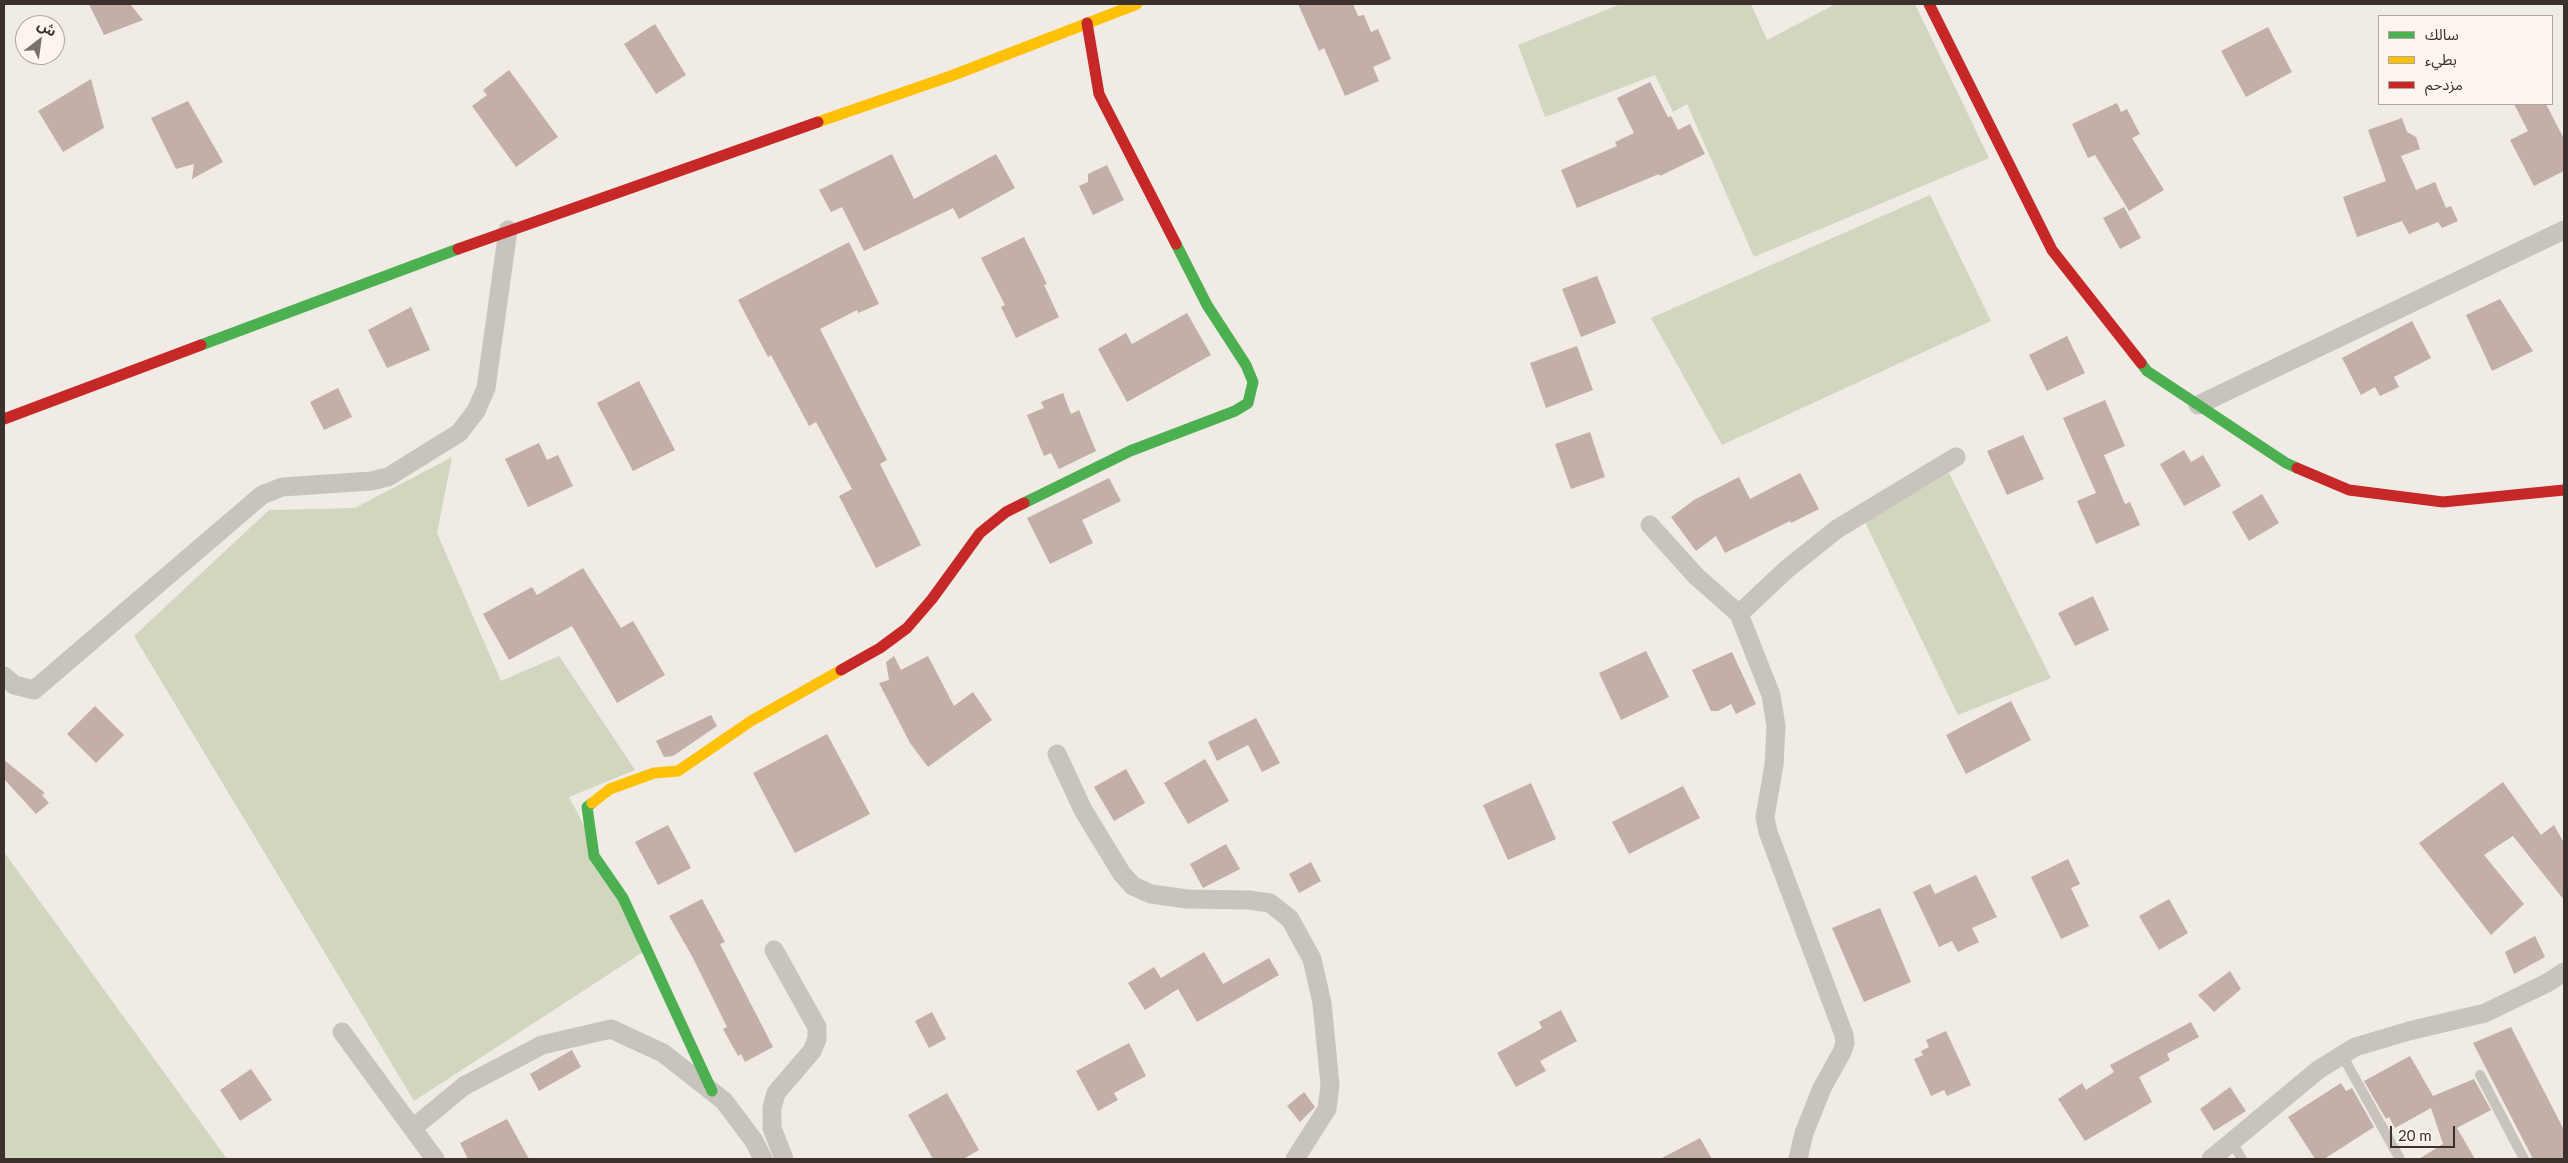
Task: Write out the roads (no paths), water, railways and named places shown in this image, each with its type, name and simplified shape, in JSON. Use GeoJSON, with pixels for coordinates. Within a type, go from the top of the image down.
{"type":"FeatureCollection","features":[{"type":"Feature","properties":{"kind":"street"},"geometry":{"type":"LineString","coordinates":[[4,419],[508,230],[951,76],[1137,4]]}},
{"type":"Feature","properties":{"kind":"street"},"geometry":{"type":"LineString","coordinates":[[1929,4],[2052,250],[2147,371],[2286,464],[2349,490],[2443,502],[2520,496],[2564,490]]}},
{"type":"Feature","properties":{"kind":"street"},"geometry":{"type":"LineString","coordinates":[[712,1091],[623,898],[594,856],[587,807],[610,789],[654,773],[678,771],[751,721],[880,648],[907,628],[932,599],[980,532],[1006,512],[1130,451],[1235,411],[1248,403],[1253,382],[1246,365],[1207,305],[1099,94],[1086,23]]}},
{"type":"Feature","properties":{"kind":"street"},"geometry":{"type":"LineString","coordinates":[[4,676],[14,685],[34,690],[262,495],[282,487],[371,481],[388,477],[459,433],[476,411],[486,388],[508,230]]}},
{"type":"Feature","properties":{"kind":"street"},"geometry":{"type":"LineString","coordinates":[[2198,405],[2564,230]]}},
{"type":"Feature","properties":{"kind":"street"},"geometry":{"type":"LineString","coordinates":[[1739,614],[1787,569],[1838,529],[1956,457]]}},
{"type":"Feature","properties":{"kind":"street"},"geometry":{"type":"LineString","coordinates":[[1650,525],[1696,576],[1739,614],[1771,695],[1776,726],[1774,765],[1765,817],[1768,832],[1844,1035],[1845,1043],[1822,1088],[1804,1132],[1798,1159]]}},
{"type":"Feature","properties":{"kind":"street"},"geometry":{"type":"LineString","coordinates":[[1057,754],[1083,810],[1122,874],[1134,886],[1151,894],[1187,899],[1249,900],[1270,903],[1290,919],[1312,959],[1322,1003],[1330,1085],[1327,1108],[1295,1159]]}},
{"type":"Feature","properties":{"kind":"street"},"geometry":{"type":"LineString","coordinates":[[774,950],[817,1027],[817,1040],[812,1051],[776,1093],[772,1108],[772,1128],[784,1159]]}},
{"type":"Feature","properties":{"kind":"street"},"geometry":{"type":"LineString","coordinates":[[2211,1159],[2318,1070],[2355,1047],[2485,1013],[2547,984],[2564,972]]}},
{"type":"Feature","properties":{"kind":"street"},"geometry":{"type":"LineString","coordinates":[[413,1128],[464,1086],[542,1045],[611,1030],[663,1053],[724,1100],[744,1127],[763,1159]]}},
{"type":"Feature","properties":{"kind":"street"},"geometry":{"type":"LineString","coordinates":[[342,1032],[435,1159]]}},
{"type":"Feature","properties":{"kind":"lane"},"geometry":{"type":"LineString","coordinates":[[2342,1055],[2400,1159]]}},
{"type":"Feature","properties":{"kind":"lane"},"geometry":{"type":"LineString","coordinates":[[2480,1075],[2524,1159]]}},
{"type":"Feature","properties":{"kind":"lane"},"geometry":{"type":"LineString","coordinates":[[2232,1142],[2242,1159]]}}]}
